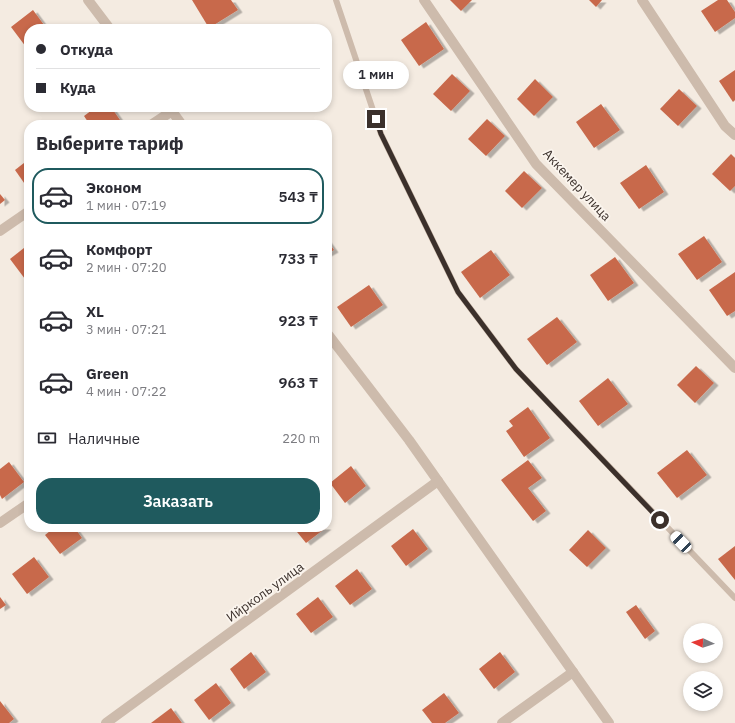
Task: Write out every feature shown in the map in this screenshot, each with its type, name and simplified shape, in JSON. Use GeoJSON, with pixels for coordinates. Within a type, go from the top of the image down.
{"type":"FeatureCollection","features":[{"type":"Feature","properties":{"kind":"street"},"geometry":{"type":"LineString","coordinates":[[88,0],[106,24]]}},
{"type":"Feature","properties":{"kind":"street","name":"Аккемер улица"},"geometry":{"type":"LineString","coordinates":[[424,0],[536,164],[735,368]]}},
{"type":"Feature","properties":{"kind":"street"},"geometry":{"type":"LineString","coordinates":[[642,0],[725,126],[735,135]]}},
{"type":"Feature","properties":{"kind":"street"},"geometry":{"type":"LineString","coordinates":[[158,120],[167,112]]}},
{"type":"Feature","properties":{"kind":"street"},"geometry":{"type":"LineString","coordinates":[[0,231],[24,214]]}},
{"type":"Feature","properties":{"kind":"street"},"geometry":{"type":"LineString","coordinates":[[332,340],[409,440],[609,723]]}},
{"type":"Feature","properties":{"kind":"street","name":"Ийрколь улица"},"geometry":{"type":"LineString","coordinates":[[106,723],[438,481]]}},
{"type":"Feature","properties":{"kind":"street"},"geometry":{"type":"LineString","coordinates":[[0,523],[24,506]]}},
{"type":"Feature","properties":{"kind":"street"},"geometry":{"type":"LineString","coordinates":[[502,723],[574,672]]}},
{"type":"Feature","properties":{"kind":"lane"},"geometry":{"type":"LineString","coordinates":[[336,0],[381,134],[458,292],[516,369],[735,598]]}},
{"type":"Feature","properties":{"kind":"building"},"geometry":{"type":"Polygon","coordinates":[[[192,0],[231,0],[238,10],[215,24],[207,24],[192,0]]]}},
{"type":"Feature","properties":{"kind":"building"},"geometry":{"type":"Polygon","coordinates":[[[450,0],[472,0],[461,11],[450,0]]]}},
{"type":"Feature","properties":{"kind":"building"},"geometry":{"type":"Polygon","coordinates":[[[589,0],[602,0],[596,7],[589,0]]]}},
{"type":"Feature","properties":{"kind":"building"},"geometry":{"type":"Polygon","coordinates":[[[718,0],[727,0],[735,12],[735,18],[715,32],[701,11],[718,0]]]}},
{"type":"Feature","properties":{"kind":"building"},"geometry":{"type":"Polygon","coordinates":[[[33,10],[43,24],[24,24],[24,44],[11,27],[33,10]]]}},
{"type":"Feature","properties":{"kind":"building"},"geometry":{"type":"Polygon","coordinates":[[[426,22],[444,49],[419,66],[401,40],[426,22]]]}},
{"type":"Feature","properties":{"kind":"building"},"geometry":{"type":"Polygon","coordinates":[[[735,70],[735,100],[733,102],[719,81],[735,70]]]}},
{"type":"Feature","properties":{"kind":"building"},"geometry":{"type":"Polygon","coordinates":[[[452,74],[470,91],[451,111],[433,94],[452,74]]]}},
{"type":"Feature","properties":{"kind":"building"},"geometry":{"type":"Polygon","coordinates":[[[535,79],[553,97],[534,116],[517,99],[535,79]]]}},
{"type":"Feature","properties":{"kind":"building"},"geometry":{"type":"Polygon","coordinates":[[[679,89],[697,106],[678,126],[660,109],[679,89]]]}},
{"type":"Feature","properties":{"kind":"building"},"geometry":{"type":"Polygon","coordinates":[[[601,104],[620,130],[594,148],[576,122],[601,104]]]}},
{"type":"Feature","properties":{"kind":"building"},"geometry":{"type":"Polygon","coordinates":[[[89,112],[114,112],[120,120],[87,120],[84,116],[89,112]]]}},
{"type":"Feature","properties":{"kind":"building"},"geometry":{"type":"Polygon","coordinates":[[[487,119],[505,136],[486,156],[468,139],[487,119]]]}},
{"type":"Feature","properties":{"kind":"building"},"geometry":{"type":"Polygon","coordinates":[[[731,154],[735,158],[735,186],[730,191],[712,174],[731,154]]]}},
{"type":"Feature","properties":{"kind":"building"},"geometry":{"type":"Polygon","coordinates":[[[24,163],[24,183],[15,170],[24,163]]]}},
{"type":"Feature","properties":{"kind":"building"},"geometry":{"type":"Polygon","coordinates":[[[646,165],[664,192],[639,209],[620,183],[646,165]]]}},
{"type":"Feature","properties":{"kind":"building"},"geometry":{"type":"Polygon","coordinates":[[[524,171],[542,188],[522,208],[505,191],[524,171]]]}},
{"type":"Feature","properties":{"kind":"building"},"geometry":{"type":"Polygon","coordinates":[[[0,194],[5,200],[0,204],[0,194]]]}},
{"type":"Feature","properties":{"kind":"building"},"geometry":{"type":"Polygon","coordinates":[[[704,236],[722,262],[697,280],[678,254],[704,236]]]}},
{"type":"Feature","properties":{"kind":"building"},"geometry":{"type":"Polygon","coordinates":[[[24,248],[24,278],[10,259],[24,248]]]}},
{"type":"Feature","properties":{"kind":"building"},"geometry":{"type":"Polygon","coordinates":[[[491,250],[510,275],[480,298],[461,272],[491,250]]]}},
{"type":"Feature","properties":{"kind":"building"},"geometry":{"type":"Polygon","coordinates":[[[615,257],[634,283],[608,301],[590,275],[615,257]]]}},
{"type":"Feature","properties":{"kind":"building"},"geometry":{"type":"Polygon","coordinates":[[[735,272],[735,311],[727,316],[709,290],[735,272]]]}},
{"type":"Feature","properties":{"kind":"building"},"geometry":{"type":"Polygon","coordinates":[[[369,285],[383,305],[351,327],[337,307],[369,285]]]}},
{"type":"Feature","properties":{"kind":"building"},"geometry":{"type":"Polygon","coordinates":[[[557,317],[577,342],[547,365],[527,339],[557,317]]]}},
{"type":"Feature","properties":{"kind":"building"},"geometry":{"type":"Polygon","coordinates":[[[696,366],[714,383],[695,403],[677,385],[696,366]]]}},
{"type":"Feature","properties":{"kind":"building"},"geometry":{"type":"Polygon","coordinates":[[[608,378],[628,404],[598,426],[579,401],[608,378]]]}},
{"type":"Feature","properties":{"kind":"building"},"geometry":{"type":"Polygon","coordinates":[[[528,407],[550,438],[524,457],[506,431],[513,426],[509,421],[528,407]]]}},
{"type":"Feature","properties":{"kind":"building"},"geometry":{"type":"Polygon","coordinates":[[[687,450],[707,475],[677,498],[657,473],[687,450]]]}},
{"type":"Feature","properties":{"kind":"building"},"geometry":{"type":"Polygon","coordinates":[[[528,460],[542,478],[528,488],[546,511],[533,521],[501,480],[528,460]]]}},
{"type":"Feature","properties":{"kind":"building"},"geometry":{"type":"Polygon","coordinates":[[[9,462],[24,482],[2,499],[0,495],[0,469],[9,462]]]}},
{"type":"Feature","properties":{"kind":"building"},"geometry":{"type":"Polygon","coordinates":[[[351,466],[366,486],[345,503],[332,486],[332,481],[351,466]]]}},
{"type":"Feature","properties":{"kind":"building"},"geometry":{"type":"Polygon","coordinates":[[[413,529],[428,549],[406,566],[391,546],[413,529]]]}},
{"type":"Feature","properties":{"kind":"building"},"geometry":{"type":"Polygon","coordinates":[[[588,530],[606,548],[587,567],[569,550],[588,530]]]}},
{"type":"Feature","properties":{"kind":"building"},"geometry":{"type":"Polygon","coordinates":[[[49,532],[78,532],[82,538],[60,554],[45,535],[49,532]]]}},
{"type":"Feature","properties":{"kind":"building"},"geometry":{"type":"Polygon","coordinates":[[[297,532],[320,532],[306,543],[297,532]]]}},
{"type":"Feature","properties":{"kind":"building"},"geometry":{"type":"Polygon","coordinates":[[[735,546],[735,580],[718,559],[735,546]]]}},
{"type":"Feature","properties":{"kind":"building"},"geometry":{"type":"Polygon","coordinates":[[[34,557],[49,577],[27,594],[12,574],[34,557]]]}},
{"type":"Feature","properties":{"kind":"building"},"geometry":{"type":"Polygon","coordinates":[[[357,569],[372,589],[350,605],[335,586],[357,569]]]}},
{"type":"Feature","properties":{"kind":"building"},"geometry":{"type":"Polygon","coordinates":[[[0,597],[6,605],[0,609],[0,597]]]}},
{"type":"Feature","properties":{"kind":"building"},"geometry":{"type":"Polygon","coordinates":[[[318,597],[333,617],[311,633],[296,614],[318,597]]]}},
{"type":"Feature","properties":{"kind":"building"},"geometry":{"type":"Polygon","coordinates":[[[636,605],[655,631],[645,639],[626,612],[636,605]]]}},
{"type":"Feature","properties":{"kind":"building"},"geometry":{"type":"Polygon","coordinates":[[[251,652],[266,672],[244,689],[230,669],[251,652]]]}},
{"type":"Feature","properties":{"kind":"building"},"geometry":{"type":"Polygon","coordinates":[[[500,652],[515,672],[494,689],[479,669],[500,652]]]}},
{"type":"Feature","properties":{"kind":"building"},"geometry":{"type":"Polygon","coordinates":[[[216,683],[231,703],[209,720],[194,700],[216,683]]]}},
{"type":"Feature","properties":{"kind":"building"},"geometry":{"type":"Polygon","coordinates":[[[444,693],[459,713],[445,723],[432,723],[422,710],[444,693]]]}},
{"type":"Feature","properties":{"kind":"building"},"geometry":{"type":"Polygon","coordinates":[[[0,701],[14,719],[9,723],[0,723],[0,701]]]}},
{"type":"Feature","properties":{"kind":"building"},"geometry":{"type":"Polygon","coordinates":[[[171,708],[182,723],[151,723],[171,708]]]}},
{"type":"Feature","properties":{"kind":"route"},"geometry":{"type":"LineString","coordinates":[[376,119],[381,134],[458,292],[516,369],[616,476],[660,520]]}}]}
